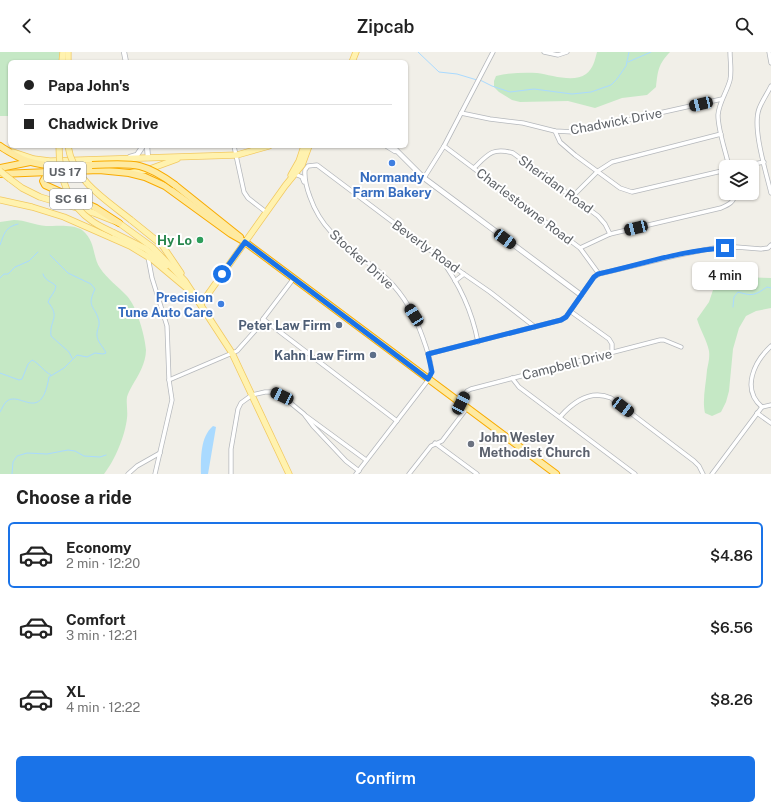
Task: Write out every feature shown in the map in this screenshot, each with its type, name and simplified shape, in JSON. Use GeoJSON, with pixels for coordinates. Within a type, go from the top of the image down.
{"type":"FeatureCollection","features":[{"type":"Feature","properties":{"kind":"highway","name":"US 17"},"geometry":{"type":"LineString","coordinates":[[2,148],[23,159],[49,164],[137,164],[155,171],[175,184],[235,231],[245,242]]}},
{"type":"Feature","properties":{"kind":"highway"},"geometry":{"type":"LineString","coordinates":[[0,171],[26,163],[35,162]]}},
{"type":"Feature","properties":{"kind":"highway","name":"US 17"},"geometry":{"type":"LineString","coordinates":[[0,171],[48,172],[99,170],[129,173],[145,177],[165,186],[294,278],[556,474]]}},
{"type":"Feature","properties":{"kind":"highway"},"geometry":{"type":"LineString","coordinates":[[48,172],[43,181],[45,186],[96,208],[119,223]]}},
{"type":"Feature","properties":{"kind":"main road"},"geometry":{"type":"LineString","coordinates":[[2,148],[34,159],[50,161],[237,155],[261,148]]}},
{"type":"Feature","properties":{"kind":"main road","name":"SC 61"},"geometry":{"type":"LineString","coordinates":[[59,148],[61,176],[75,205],[82,214],[93,222],[146,249],[196,297]]}},
{"type":"Feature","properties":{"kind":"main road","name":"SC 61"},"geometry":{"type":"LineString","coordinates":[[69,148],[73,163],[86,183],[162,245],[232,352],[289,474]]}},
{"type":"Feature","properties":{"kind":"main road"},"geometry":{"type":"LineString","coordinates":[[285,186],[302,153],[303,148]]}},
{"type":"Feature","properties":{"kind":"main road"},"geometry":{"type":"LineString","coordinates":[[201,304],[266,212],[302,165],[308,148]]}},
{"type":"Feature","properties":{"kind":"main road"},"geometry":{"type":"LineString","coordinates":[[129,173],[143,171],[183,157]]}},
{"type":"Feature","properties":{"kind":"main road"},"geometry":{"type":"LineString","coordinates":[[143,171],[148,164],[148,158]]}},
{"type":"Feature","properties":{"kind":"main road"},"geometry":{"type":"LineString","coordinates":[[0,171],[22,188],[40,197],[94,213],[119,223],[152,247],[185,280]]}},
{"type":"Feature","properties":{"kind":"main road"},"geometry":{"type":"LineString","coordinates":[[0,200],[32,207],[64,217],[130,246],[151,259],[178,280]]}},
{"type":"Feature","properties":{"kind":"street"},"geometry":{"type":"LineString","coordinates":[[424,178],[444,146],[493,52]]}},
{"type":"Feature","properties":{"kind":"street"},"geometry":{"type":"LineString","coordinates":[[544,52],[558,55],[567,52]]}},
{"type":"Feature","properties":{"kind":"street"},"geometry":{"type":"LineString","coordinates":[[727,160],[718,114],[730,78],[730,52]]}},
{"type":"Feature","properties":{"kind":"street"},"geometry":{"type":"LineString","coordinates":[[769,52],[771,63]]}},
{"type":"Feature","properties":{"kind":"street"},"geometry":{"type":"LineString","coordinates":[[771,86],[759,108],[757,118],[758,130],[771,193]]}},
{"type":"Feature","properties":{"kind":"street","name":"Chadwick Drive"},"geometry":{"type":"LineString","coordinates":[[461,113],[490,119],[523,123],[555,131],[574,132],[722,99]]}},
{"type":"Feature","properties":{"kind":"street"},"geometry":{"type":"LineString","coordinates":[[555,131],[560,142],[620,188],[632,192],[719,172]]}},
{"type":"Feature","properties":{"kind":"street"},"geometry":{"type":"LineString","coordinates":[[573,196],[598,171],[616,160],[721,134]]}},
{"type":"Feature","properties":{"kind":"street","name":"Charlestowne Road"},"geometry":{"type":"LineString","coordinates":[[444,146],[580,248],[598,274]]}},
{"type":"Feature","properties":{"kind":"street"},"geometry":{"type":"LineString","coordinates":[[126,159],[137,155],[142,148]]}},
{"type":"Feature","properties":{"kind":"street"},"geometry":{"type":"LineString","coordinates":[[147,148],[148,158]]}},
{"type":"Feature","properties":{"kind":"street"},"geometry":{"type":"LineString","coordinates":[[235,148],[244,192],[248,198],[266,212]]}},
{"type":"Feature","properties":{"kind":"street"},"geometry":{"type":"LineString","coordinates":[[390,148],[399,154]]}},
{"type":"Feature","properties":{"kind":"street"},"geometry":{"type":"LineString","coordinates":[[394,148],[424,178],[581,295]]}},
{"type":"Feature","properties":{"kind":"street","name":"Sheridan Road"},"geometry":{"type":"LineString","coordinates":[[474,168],[490,152],[497,150],[513,153],[598,216],[605,224],[610,234]]}},
{"type":"Feature","properties":{"kind":"street"},"geometry":{"type":"LineString","coordinates":[[759,163],[764,162]]}},
{"type":"Feature","properties":{"kind":"street","name":"Stocker Drive"},"geometry":{"type":"LineString","coordinates":[[317,165],[308,166],[304,176],[317,214],[326,227],[345,246],[381,274],[393,285],[404,300],[419,324],[432,372],[428,379]]}},
{"type":"Feature","properties":{"kind":"street","name":"Beverly Road"},"geometry":{"type":"LineString","coordinates":[[317,165],[535,327]]}},
{"type":"Feature","properties":{"kind":"street","name":"Stocker Drive"},"geometry":{"type":"LineString","coordinates":[[295,174],[302,177],[306,184]]}},
{"type":"Feature","properties":{"kind":"street"},"geometry":{"type":"LineString","coordinates":[[580,248],[610,234],[721,208],[733,200]]}},
{"type":"Feature","properties":{"kind":"street"},"geometry":{"type":"LineString","coordinates":[[428,354],[561,320],[570,311],[594,277],[598,274],[714,248],[736,247],[761,249],[768,248],[771,245]]}},
{"type":"Feature","properties":{"kind":"street"},"geometry":{"type":"LineString","coordinates":[[438,256],[455,281],[472,318],[478,342]]}},
{"type":"Feature","properties":{"kind":"street"},"geometry":{"type":"LineString","coordinates":[[151,259],[149,265],[152,278],[167,326],[169,380],[172,400],[155,474]]}},
{"type":"Feature","properties":{"kind":"street"},"geometry":{"type":"LineString","coordinates":[[455,281],[464,274]]}},
{"type":"Feature","properties":{"kind":"street"},"geometry":{"type":"LineString","coordinates":[[169,380],[240,348],[262,323],[263,319],[294,278]]}},
{"type":"Feature","properties":{"kind":"street"},"geometry":{"type":"LineString","coordinates":[[570,311],[609,339],[612,344],[612,352]]}},
{"type":"Feature","properties":{"kind":"street"},"geometry":{"type":"LineString","coordinates":[[263,319],[397,420]]}},
{"type":"Feature","properties":{"kind":"street","name":"Campbell Drive"},"geometry":{"type":"LineString","coordinates":[[461,403],[467,391],[471,389],[612,352],[664,340],[681,347]]}},
{"type":"Feature","properties":{"kind":"street"},"geometry":{"type":"LineString","coordinates":[[762,407],[756,402],[752,394],[752,376],[763,353],[771,346]]}},
{"type":"Feature","properties":{"kind":"street"},"geometry":{"type":"LineString","coordinates":[[512,378],[519,387],[635,474]]}},
{"type":"Feature","properties":{"kind":"street"},"geometry":{"type":"LineString","coordinates":[[304,414],[318,431],[358,472],[428,379]]}},
{"type":"Feature","properties":{"kind":"street"},"geometry":{"type":"LineString","coordinates":[[231,474],[231,449],[238,409],[241,402],[252,395],[265,392],[272,392],[282,396],[366,460]]}},
{"type":"Feature","properties":{"kind":"street"},"geometry":{"type":"LineString","coordinates":[[560,417],[572,404],[588,396],[601,395],[611,398],[694,461],[699,466],[703,474]]}},
{"type":"Feature","properties":{"kind":"street"},"geometry":{"type":"LineString","coordinates":[[712,474],[762,407],[771,405]]}},
{"type":"Feature","properties":{"kind":"street"},"geometry":{"type":"LineString","coordinates":[[412,473],[431,446],[442,441],[467,408]]}},
{"type":"Feature","properties":{"kind":"street"},"geometry":{"type":"LineString","coordinates":[[757,413],[771,423]]}},
{"type":"Feature","properties":{"kind":"street"},"geometry":{"type":"LineString","coordinates":[[435,443],[477,474]]}},
{"type":"Feature","properties":{"kind":"street"},"geometry":{"type":"LineString","coordinates":[[128,474],[137,466],[160,453]]}},
{"type":"Feature","properties":{"kind":"green space"},"geometry":{"type":"Polygon","coordinates":[[[0,52],[60,52],[62,60],[8,60],[8,116],[0,116],[0,52]]]}},
{"type":"Feature","properties":{"kind":"green space"},"geometry":{"type":"Polygon","coordinates":[[[597,52],[670,52],[659,68],[656,87],[647,95],[622,98],[595,108],[568,101],[520,102],[512,100],[494,87],[496,76],[511,73],[537,73],[569,78],[581,77],[590,70],[597,52]]]}},
{"type":"Feature","properties":{"kind":"green space"},"geometry":{"type":"Polygon","coordinates":[[[14,220],[46,226],[69,226],[82,230],[90,239],[100,268],[131,301],[140,322],[146,350],[145,360],[127,397],[127,418],[122,440],[116,455],[104,474],[0,474],[0,222],[14,220]]]}},
{"type":"Feature","properties":{"kind":"green space"},"geometry":{"type":"Polygon","coordinates":[[[738,277],[771,278],[771,308],[756,311],[746,316],[739,328],[733,349],[729,391],[726,402],[721,412],[712,416],[705,413],[704,403],[709,351],[697,319],[709,302],[714,287],[723,281],[738,277]]]}},
{"type":"Feature","properties":{"kind":"water"},"geometry":{"type":"Polygon","coordinates":[[[213,426],[216,427],[208,474],[201,474],[203,442],[213,426]]]}},
{"type":"Feature","properties":{"kind":"waterway"},"geometry":{"type":"LineString","coordinates":[[418,52],[439,72],[457,74],[477,80]]}},
{"type":"Feature","properties":{"kind":"waterway"},"geometry":{"type":"LineString","coordinates":[[480,80],[510,92],[534,89],[572,94],[591,92],[611,85],[617,79],[626,66],[629,52]]}},
{"type":"Feature","properties":{"kind":"waterway"},"geometry":{"type":"LineString","coordinates":[[628,62],[651,52]]}},
{"type":"Feature","properties":{"kind":"waterway"},"geometry":{"type":"LineString","coordinates":[[0,245],[4,234],[8,229],[18,224]]}},
{"type":"Feature","properties":{"kind":"waterway"},"geometry":{"type":"LineString","coordinates":[[0,278],[4,274],[8,274],[15,267],[29,261],[38,252]]}},
{"type":"Feature","properties":{"kind":"waterway"},"geometry":{"type":"LineString","coordinates":[[0,412],[6,402],[12,399],[36,403],[41,399],[49,377],[64,368],[77,355],[87,357],[95,353],[106,353],[97,336],[99,321],[91,303],[92,295],[95,289],[91,284],[68,273],[50,255]]}},
{"type":"Feature","properties":{"kind":"waterway"},"geometry":{"type":"LineString","coordinates":[[43,274],[47,280],[56,286],[55,291],[48,302],[54,312],[51,336],[69,352],[72,358]]}},
{"type":"Feature","properties":{"kind":"waterway"},"geometry":{"type":"LineString","coordinates":[[733,307],[734,297],[738,292],[753,294],[767,287],[771,288]]}},
{"type":"Feature","properties":{"kind":"waterway"},"geometry":{"type":"LineString","coordinates":[[0,373],[19,380],[22,379],[28,364],[32,360],[51,375]]}},
{"type":"Feature","properties":{"kind":"waterway"},"geometry":{"type":"LineString","coordinates":[[12,474],[13,462],[17,456],[27,453],[47,454],[68,450],[75,451],[84,456],[100,457],[106,455]]}},
{"type":"Feature","properties":{"kind":"place","name":"Normandy Farm Bakery"},"geometry":{"type":"Point","coordinates":[392,163]}},
{"type":"Feature","properties":{"kind":"place","name":"Hy Lo"},"geometry":{"type":"Point","coordinates":[200,240]}},
{"type":"Feature","properties":{"kind":"place","name":"Precision Tune Auto Care"},"geometry":{"type":"Point","coordinates":[221,304]}},
{"type":"Feature","properties":{"kind":"place","name":"Peter Law Firm"},"geometry":{"type":"Point","coordinates":[339,325]}},
{"type":"Feature","properties":{"kind":"place","name":"Kahn Law Firm"},"geometry":{"type":"Point","coordinates":[373,355]}},
{"type":"Feature","properties":{"kind":"place","name":"John Wesley Methodist Church"},"geometry":{"type":"Point","coordinates":[471,444]}},
{"type":"Feature","properties":{"kind":"route"},"geometry":{"type":"LineString","coordinates":[[222,274],[245,242],[428,379],[432,372],[428,354],[561,320],[566,317],[594,277],[598,274],[674,256],[714,248],[725,248]]}}]}
